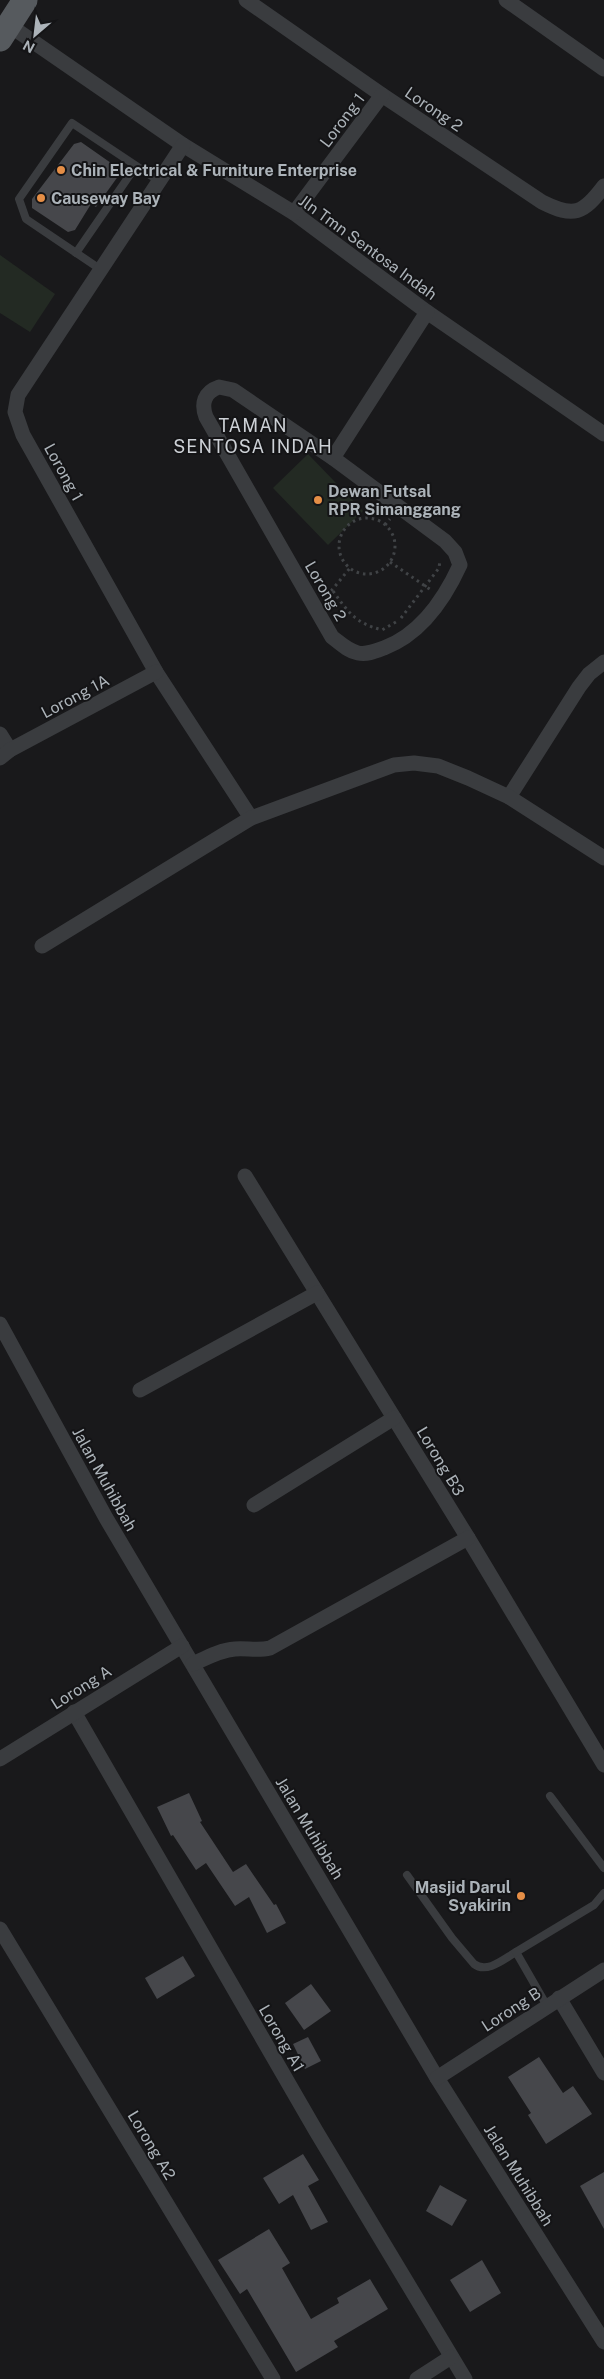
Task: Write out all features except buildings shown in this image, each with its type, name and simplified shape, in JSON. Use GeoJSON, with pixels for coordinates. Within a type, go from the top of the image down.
{"type":"FeatureCollection","features":[{"type":"Feature","properties":{"kind":"main road"},"geometry":{"type":"LineString","coordinates":[[5,32],[25,0]]}},
{"type":"Feature","properties":{"kind":"street","name":"Lorong 2"},"geometry":{"type":"LineString","coordinates":[[246,0],[382,95],[542,202],[559,211],[572,212],[584,210],[604,186]]}},
{"type":"Feature","properties":{"kind":"street"},"geometry":{"type":"LineString","coordinates":[[506,0],[604,69]]}},
{"type":"Feature","properties":{"kind":"street","name":"Jln Tmn Sentosa Indah"},"geometry":{"type":"LineString","coordinates":[[5,32],[294,213],[427,312],[604,434]]}},
{"type":"Feature","properties":{"kind":"street","name":"Lorong 1"},"geometry":{"type":"LineString","coordinates":[[294,213],[382,95]]}},
{"type":"Feature","properties":{"kind":"street","name":"Lorong 1"},"geometry":{"type":"LineString","coordinates":[[183,145],[18,395],[15,412],[23,435],[156,672],[251,818]]}},
{"type":"Feature","properties":{"kind":"street"},"geometry":{"type":"LineString","coordinates":[[333,458],[427,312]]}},
{"type":"Feature","properties":{"kind":"street","name":"Lorong 2"},"geometry":{"type":"LineString","coordinates":[[219,388],[233,390],[333,458],[445,541],[455,552],[460,565],[442,597],[422,624],[398,643],[370,653],[358,653],[347,649],[332,637],[206,417],[203,408],[204,400],[212,390],[219,388]]}},
{"type":"Feature","properties":{"kind":"street"},"geometry":{"type":"LineString","coordinates":[[509,797],[579,687],[589,674],[604,662]]}},
{"type":"Feature","properties":{"kind":"street","name":"Lorong 1A"},"geometry":{"type":"LineString","coordinates":[[0,734],[5,754],[156,672]]}},
{"type":"Feature","properties":{"kind":"street"},"geometry":{"type":"LineString","coordinates":[[42,946],[251,818],[394,764],[414,763],[438,766],[509,797],[604,858]]}},
{"type":"Feature","properties":{"kind":"street","name":"Lorong B3"},"geometry":{"type":"LineString","coordinates":[[245,1176],[468,1538],[604,1765]]}},
{"type":"Feature","properties":{"kind":"street"},"geometry":{"type":"LineString","coordinates":[[140,1390],[317,1293]]}},
{"type":"Feature","properties":{"kind":"street","name":"Jalan Muhibbah"},"geometry":{"type":"LineString","coordinates":[[0,1324],[106,1518],[437,2078],[604,2342]]}},
{"type":"Feature","properties":{"kind":"street"},"geometry":{"type":"LineString","coordinates":[[254,1505],[394,1418]]}},
{"type":"Feature","properties":{"kind":"street"},"geometry":{"type":"LineString","coordinates":[[193,1664],[220,1652],[236,1649],[258,1651],[270,1648],[468,1538]]}},
{"type":"Feature","properties":{"kind":"street","name":"Lorong A"},"geometry":{"type":"LineString","coordinates":[[0,1759],[182,1646]]}},
{"type":"Feature","properties":{"kind":"street","name":"Lorong A1"},"geometry":{"type":"LineString","coordinates":[[74,1712],[311,2122],[465,2379]]}},
{"type":"Feature","properties":{"kind":"street","name":"Lorong A2"},"geometry":{"type":"LineString","coordinates":[[0,1929],[273,2379]]}},
{"type":"Feature","properties":{"kind":"street","name":"Lorong B"},"geometry":{"type":"LineString","coordinates":[[437,2078],[604,1970]]}},
{"type":"Feature","properties":{"kind":"street"},"geometry":{"type":"LineString","coordinates":[[553,2002],[604,2073]]}},
{"type":"Feature","properties":{"kind":"street"},"geometry":{"type":"LineString","coordinates":[[417,2379],[451,2357]]}},
{"type":"Feature","properties":{"kind":"lane"},"geometry":{"type":"LineString","coordinates":[[100,269],[26,219],[19,199],[72,122],[159,182]]}},
{"type":"Feature","properties":{"kind":"lane"},"geometry":{"type":"LineString","coordinates":[[76,253],[136,166]]}},
{"type":"Feature","properties":{"kind":"lane"},"geometry":{"type":"LineString","coordinates":[[550,1796],[604,1868]]}},
{"type":"Feature","properties":{"kind":"lane"},"geometry":{"type":"LineString","coordinates":[[407,1875],[452,1938],[478,1967],[489,1968],[594,1905],[604,1893]]}},
{"type":"Feature","properties":{"kind":"lane"},"geometry":{"type":"LineString","coordinates":[[516,1952],[553,2002]]}},
{"type":"Feature","properties":{"kind":"path"},"geometry":{"type":"LineString","coordinates":[[385,525],[391,517],[399,523]]}},
{"type":"Feature","properties":{"kind":"path"},"geometry":{"type":"LineString","coordinates":[[369,518],[385,525],[391,531],[396,546],[390,562],[376,573],[367,574],[350,568],[344,562],[339,545],[345,528],[360,519],[369,518]]}},
{"type":"Feature","properties":{"kind":"path"},"geometry":{"type":"LineString","coordinates":[[333,591],[352,616],[366,626],[382,630],[400,619],[439,568],[441,557]]}},
{"type":"Feature","properties":{"kind":"path"},"geometry":{"type":"LineString","coordinates":[[390,562],[442,597]]}},
{"type":"Feature","properties":{"kind":"path"},"geometry":{"type":"LineString","coordinates":[[315,606],[333,591],[350,568]]}},
{"type":"Feature","properties":{"kind":"shaded area"},"geometry":{"type":"Polygon","coordinates":[[[0,255],[55,294],[30,332],[0,313],[0,255]]]}},
{"type":"Feature","properties":{"kind":"shaded area","name":"Dewan Futsal RPR Simanggang"},"geometry":{"type":"Polygon","coordinates":[[[308,454],[363,511],[328,545],[273,488],[308,454]]]}},
{"type":"Feature","properties":{"kind":"place","name":"Chin Electrical & Furniture Enterprise"},"geometry":{"type":"Point","coordinates":[61,170]}},
{"type":"Feature","properties":{"kind":"place","name":"Causeway Bay"},"geometry":{"type":"Point","coordinates":[41,198]}},
{"type":"Feature","properties":{"kind":"place","name":"Dewan Futsal RPR Simanggang"},"geometry":{"type":"Point","coordinates":[318,500]}},
{"type":"Feature","properties":{"kind":"place","name":"Masjid Darul Syakirin"},"geometry":{"type":"Point","coordinates":[521,1896]}},
{"type":"Feature","properties":{"kind":"district","name":"TAMAN SENTOSA INDAH"},"geometry":{"type":"Point","coordinates":[253,436]}}]}
